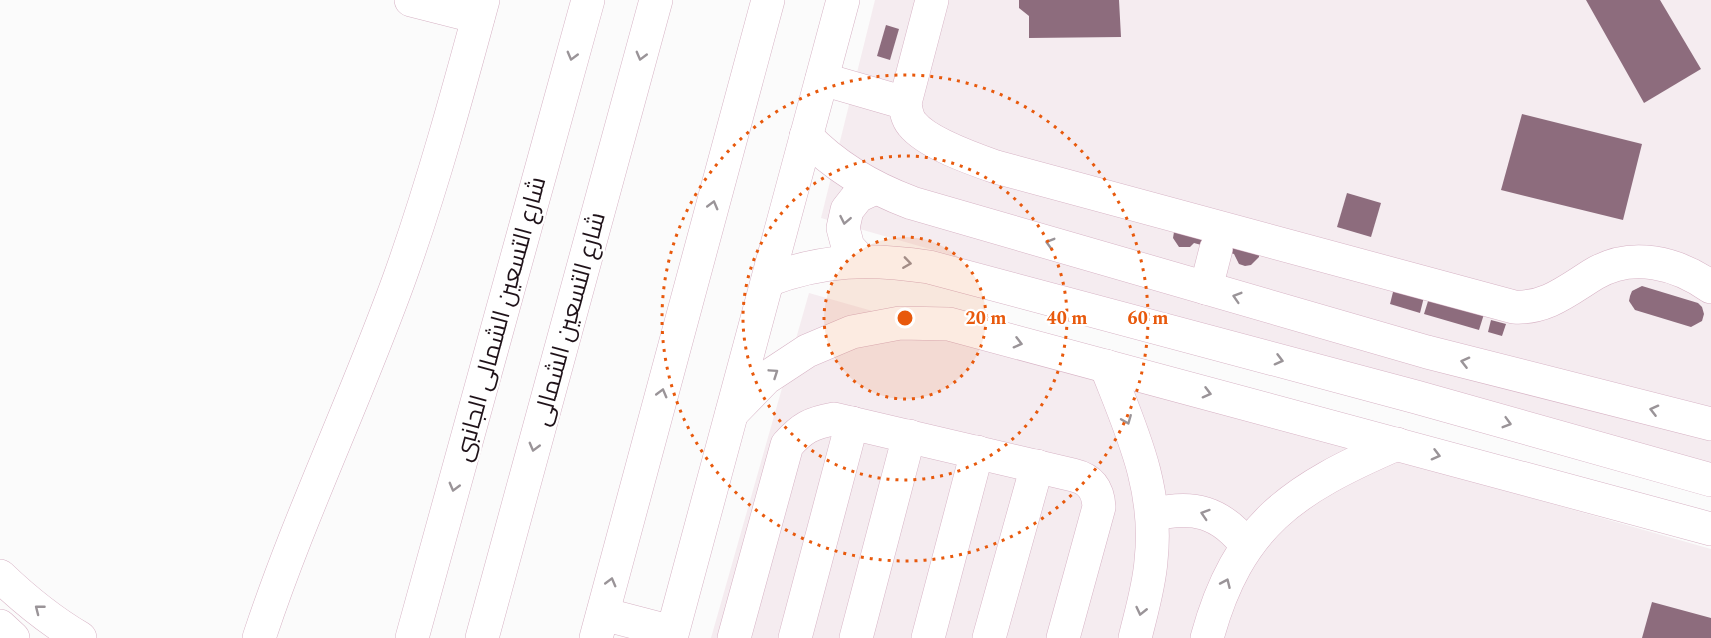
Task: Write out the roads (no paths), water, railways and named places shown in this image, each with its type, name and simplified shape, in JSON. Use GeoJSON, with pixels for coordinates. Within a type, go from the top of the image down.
{"type":"FeatureCollection","features":[{"type":"Feature","properties":{"kind":"street"},"geometry":{"type":"LineString","coordinates":[[259,638],[301,521],[354,398],[402,273],[443,146],[481,8],[411,0]]}},
{"type":"Feature","properties":{"kind":"street","name":"شارع التسعين الشمالى الجانبى"},"geometry":{"type":"LineString","coordinates":[[414,638],[588,0]]}},
{"type":"Feature","properties":{"kind":"street","name":"شارع التسعين الشمالى"},"geometry":{"type":"LineString","coordinates":[[482,638],[656,0]]}},
{"type":"Feature","properties":{"kind":"street"},"geometry":{"type":"LineString","coordinates":[[763,5],[599,626],[671,635],[843,0]]}},
{"type":"Feature","properties":{"kind":"street"},"geometry":{"type":"LineString","coordinates":[[932,0],[905,102],[906,113],[910,123],[917,130],[971,158],[1220,238],[1514,307],[1544,304],[1597,272],[1630,262],[1666,264],[1695,275],[1711,287]]}},
{"type":"Feature","properties":{"kind":"street"},"geometry":{"type":"LineString","coordinates":[[822,79],[905,102]]}},
{"type":"Feature","properties":{"kind":"street"},"geometry":{"type":"LineString","coordinates":[[806,136],[824,155],[874,188],[912,203],[1427,352],[1711,424]]}},
{"type":"Feature","properties":{"kind":"street"},"geometry":{"type":"LineString","coordinates":[[860,260],[848,247],[843,228],[847,210],[858,196],[874,188]]}},
{"type":"Feature","properties":{"kind":"street"},"geometry":{"type":"LineString","coordinates":[[1206,288],[1220,238]]}},
{"type":"Feature","properties":{"kind":"street"},"geometry":{"type":"LineString","coordinates":[[768,279],[813,266],[860,260],[891,261],[929,267],[1416,397],[1711,480]]}},
{"type":"Feature","properties":{"kind":"street"},"geometry":{"type":"LineString","coordinates":[[732,413],[766,378],[807,351],[852,332],[900,323],[949,324],[1711,529]]}},
{"type":"Feature","properties":{"kind":"street"},"geometry":{"type":"LineString","coordinates":[[1106,366],[1142,458],[1149,486],[1152,515],[1151,563],[1135,638]]}},
{"type":"Feature","properties":{"kind":"street"},"geometry":{"type":"LineString","coordinates":[[734,638],[787,445],[799,431],[815,422],[834,419],[1082,477],[1090,482],[1098,498],[1099,507],[1063,638]]}},
{"type":"Feature","properties":{"kind":"street"},"geometry":{"type":"LineString","coordinates":[[795,638],[852,423]]}},
{"type":"Feature","properties":{"kind":"street"},"geometry":{"type":"LineString","coordinates":[[856,638],[909,436]]}},
{"type":"Feature","properties":{"kind":"street"},"geometry":{"type":"LineString","coordinates":[[1207,638],[1216,605],[1230,574],[1247,546],[1275,513],[1309,488],[1356,462],[1397,444]]}},
{"type":"Feature","properties":{"kind":"street"},"geometry":{"type":"LineString","coordinates":[[928,638],[977,452]]}},
{"type":"Feature","properties":{"kind":"street"},"geometry":{"type":"LineString","coordinates":[[988,638],[1037,466]]}},
{"type":"Feature","properties":{"kind":"street"},"geometry":{"type":"LineString","coordinates":[[1152,515],[1170,510],[1188,509],[1205,513],[1221,520],[1236,531],[1247,546]]}},
{"type":"Feature","properties":{"kind":"street"},"geometry":{"type":"LineString","coordinates":[[0,576],[66,630],[80,638]]}},
{"type":"Feature","properties":{"kind":"street"},"geometry":{"type":"LineString","coordinates":[[0,626],[13,638]]}}]}
